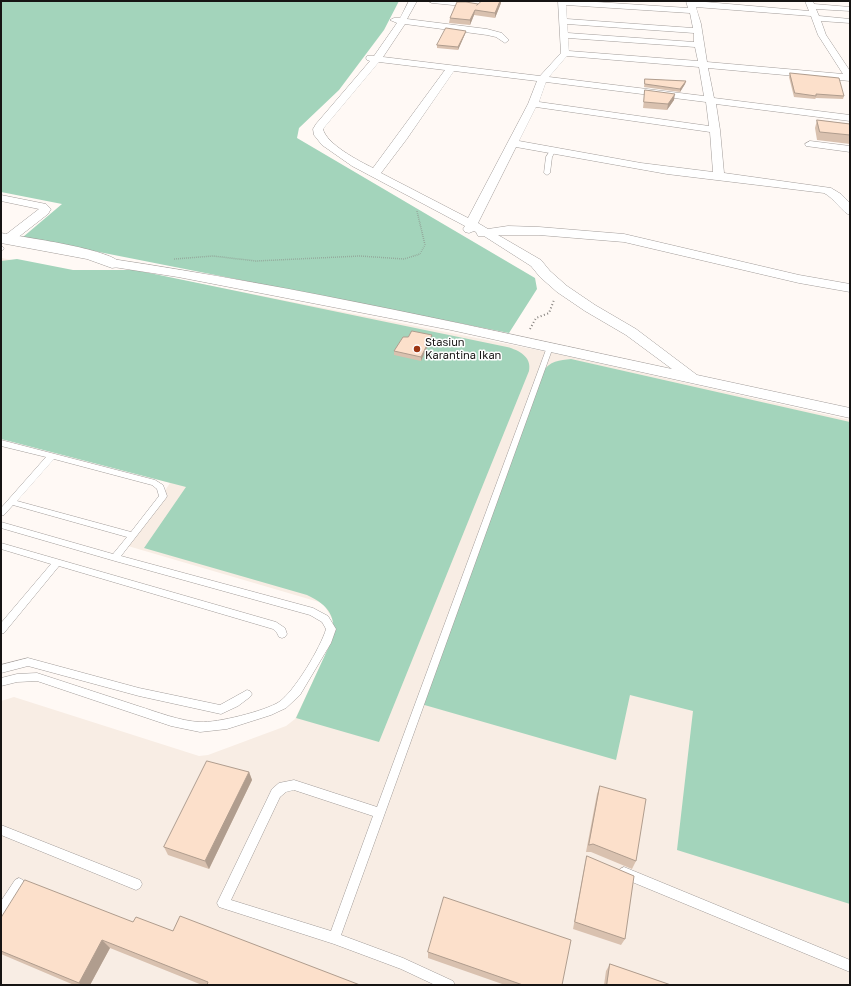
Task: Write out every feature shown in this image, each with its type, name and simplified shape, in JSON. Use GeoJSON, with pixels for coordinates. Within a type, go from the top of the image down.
{"type":"FeatureCollection","features":[{"type":"Feature","properties":{"kind":"main road"},"geometry":{"type":"LineString","coordinates":[[4,244],[80,263],[112,263]]}},
{"type":"Feature","properties":{"kind":"street"},"geometry":{"type":"LineString","coordinates":[[398,20],[406,1]]}},
{"type":"Feature","properties":{"kind":"street"},"geometry":{"type":"LineString","coordinates":[[413,1],[398,20],[364,76],[321,124],[318,132],[326,143],[356,164],[375,173],[476,230],[529,267],[545,274],[562,289],[590,308],[631,332],[694,379]]}},
{"type":"Feature","properties":{"kind":"street"},"geometry":{"type":"LineString","coordinates":[[432,1],[463,4]]}},
{"type":"Feature","properties":{"kind":"street"},"geometry":{"type":"LineString","coordinates":[[476,230],[513,143],[533,104],[542,79],[565,53],[562,2],[812,10],[850,8]]}},
{"type":"Feature","properties":{"kind":"street"},"geometry":{"type":"LineString","coordinates":[[692,5],[716,130],[719,176]]}},
{"type":"Feature","properties":{"kind":"street"},"geometry":{"type":"LineString","coordinates":[[812,10],[850,21]]}},
{"type":"Feature","properties":{"kind":"street"},"geometry":{"type":"LineString","coordinates":[[812,10],[824,39],[850,77]]}},
{"type":"Feature","properties":{"kind":"street"},"geometry":{"type":"LineString","coordinates":[[398,20],[487,32],[499,36],[505,40]]}},
{"type":"Feature","properties":{"kind":"street"},"geometry":{"type":"LineString","coordinates":[[564,21],[697,31]]}},
{"type":"Feature","properties":{"kind":"street"},"geometry":{"type":"LineString","coordinates":[[563,35],[699,45]]}},
{"type":"Feature","properties":{"kind":"street"},"geometry":{"type":"LineString","coordinates":[[565,53],[850,77]]}},
{"type":"Feature","properties":{"kind":"street"},"geometry":{"type":"LineString","coordinates":[[374,59],[452,67],[597,87],[850,118]]}},
{"type":"Feature","properties":{"kind":"street"},"geometry":{"type":"LineString","coordinates":[[374,59],[308,131],[316,143],[339,159],[417,202],[476,230],[539,231],[624,238],[799,278],[850,288]]}},
{"type":"Feature","properties":{"kind":"street"},"geometry":{"type":"LineString","coordinates":[[375,173],[402,138],[452,67]]}},
{"type":"Feature","properties":{"kind":"street"},"geometry":{"type":"LineString","coordinates":[[533,104],[716,130]]}},
{"type":"Feature","properties":{"kind":"street"},"geometry":{"type":"LineString","coordinates":[[513,143],[625,165],[813,187],[827,190],[842,199],[850,211]]}},
{"type":"Feature","properties":{"kind":"street"},"geometry":{"type":"LineString","coordinates":[[810,144],[850,149]]}},
{"type":"Feature","properties":{"kind":"street"},"geometry":{"type":"LineString","coordinates":[[1,198],[42,206],[45,209],[4,244]]}},
{"type":"Feature","properties":{"kind":"street"},"geometry":{"type":"LineString","coordinates":[[112,263],[178,273],[515,339],[850,413]]}},
{"type":"Feature","properties":{"kind":"lane"},"geometry":{"type":"LineString","coordinates":[[546,173],[549,157],[553,150]]}},
{"type":"Feature","properties":{"kind":"lane"},"geometry":{"type":"LineString","coordinates":[[334,938],[550,347]]}},
{"type":"Feature","properties":{"kind":"lane"},"geometry":{"type":"LineString","coordinates":[[1,443],[155,483],[160,487],[163,496],[131,535],[115,558]]}},
{"type":"Feature","properties":{"kind":"lane"},"geometry":{"type":"LineString","coordinates":[[1,513],[52,456]]}},
{"type":"Feature","properties":{"kind":"lane"},"geometry":{"type":"LineString","coordinates":[[11,502],[131,535]]}},
{"type":"Feature","properties":{"kind":"lane"},"geometry":{"type":"LineString","coordinates":[[1,525],[313,612],[325,619],[331,629],[328,640],[297,692],[283,705],[271,711],[227,724],[200,727],[171,720],[37,677],[17,678],[1,682]]}},
{"type":"Feature","properties":{"kind":"lane"},"geometry":{"type":"LineString","coordinates":[[1,546],[276,626],[282,630],[282,634]]}},
{"type":"Feature","properties":{"kind":"lane"},"geometry":{"type":"LineString","coordinates":[[1,630],[57,563]]}},
{"type":"Feature","properties":{"kind":"lane"},"geometry":{"type":"LineString","coordinates":[[1,669],[28,662],[139,692],[221,710],[235,703],[247,694]]}},
{"type":"Feature","properties":{"kind":"lane"},"geometry":{"type":"LineString","coordinates":[[380,813],[294,785],[283,787],[276,793],[223,903],[334,938],[403,964],[449,985]]}},
{"type":"Feature","properties":{"kind":"lane"},"geometry":{"type":"LineString","coordinates":[[1,830],[136,884]]}},
{"type":"Feature","properties":{"kind":"lane"},"geometry":{"type":"LineString","coordinates":[[611,868],[850,966]]}},
{"type":"Feature","properties":{"kind":"lane"},"geometry":{"type":"LineString","coordinates":[[1,911],[19,884]]}},
{"type":"Feature","properties":{"kind":"path"},"geometry":{"type":"LineString","coordinates":[[170,260],[185,257],[213,256],[256,261],[360,256],[391,259],[414,257],[420,254],[425,246],[420,230],[417,202]]}},
{"type":"Feature","properties":{"kind":"path"},"geometry":{"type":"LineString","coordinates":[[515,339],[528,333],[536,318],[549,313],[554,301],[562,289]]}},
{"type":"Feature","properties":{"kind":"shaded area"},"geometry":{"type":"Polygon","coordinates":[[[2,258],[72,273],[151,274],[558,354],[850,420],[850,985],[1,985],[1,701],[14,697],[199,756],[208,755],[286,726],[295,719],[336,633],[337,627],[324,605],[319,602],[128,546],[170,483],[1,437],[2,258]]]}},
{"type":"Feature","properties":{"kind":"green space"},"geometry":{"type":"Polygon","coordinates":[[[1,1],[399,1],[384,30],[339,90],[299,128],[297,138],[535,278],[537,289],[509,333],[23,237],[62,204],[1,192],[1,1]]]}},
{"type":"Feature","properties":{"kind":"green space"},"geometry":{"type":"Polygon","coordinates":[[[17,259],[73,270],[135,270],[507,347],[520,352],[527,358],[529,362],[529,371],[379,742],[296,718],[331,642],[333,634],[330,613],[321,603],[307,595],[144,548],[186,487],[1,439],[1,261],[17,259]]]}},
{"type":"Feature","properties":{"kind":"green space"},"geometry":{"type":"Polygon","coordinates":[[[571,359],[850,422],[850,904],[677,850],[693,711],[630,695],[616,760],[421,704],[543,372],[548,365],[552,363],[571,359]]]}},
{"type":"Feature","properties":{"kind":"building"},"geometry":{"type":"Polygon","coordinates":[[[482,1],[500,1],[495,13],[475,10],[470,20],[450,18],[457,2],[478,4],[477,5],[482,1]]]}},
{"type":"Feature","properties":{"kind":"building"},"geometry":{"type":"Polygon","coordinates":[[[446,28],[466,31],[458,47],[437,45],[446,28]]]}},
{"type":"Feature","properties":{"kind":"building"},"geometry":{"type":"Polygon","coordinates":[[[790,73],[839,78],[844,96],[816,94],[816,96],[795,93],[790,73]]]}},
{"type":"Feature","properties":{"kind":"building"},"geometry":{"type":"Polygon","coordinates":[[[645,79],[686,81],[680,89],[645,84],[645,79]]]}},
{"type":"Feature","properties":{"kind":"building"},"geometry":{"type":"Polygon","coordinates":[[[645,90],[675,94],[668,104],[644,102],[645,90]]]}},
{"type":"Feature","properties":{"kind":"building"},"geometry":{"type":"Polygon","coordinates":[[[817,120],[850,124],[850,135],[820,132],[817,120]]]}},
{"type":"Feature","properties":{"kind":"building","name":"Stasiun Karantina Ikan"},"geometry":{"type":"Polygon","coordinates":[[[412,331],[432,335],[421,357],[394,351],[403,337],[408,337],[412,331]]]}},
{"type":"Feature","properties":{"kind":"building"},"geometry":{"type":"Polygon","coordinates":[[[207,761],[249,772],[205,861],[164,847],[207,761]]]}},
{"type":"Feature","properties":{"kind":"building"},"geometry":{"type":"Polygon","coordinates":[[[600,786],[646,799],[636,861],[593,844],[589,845],[600,786]]]}},
{"type":"Feature","properties":{"kind":"building"},"geometry":{"type":"Polygon","coordinates":[[[587,856],[634,876],[625,939],[575,922],[587,856]]]}},
{"type":"Feature","properties":{"kind":"building"},"geometry":{"type":"Polygon","coordinates":[[[25,880],[133,922],[136,917],[173,931],[180,916],[360,985],[207,985],[208,982],[102,940],[79,983],[1,951],[1,918],[25,880]]]}},
{"type":"Feature","properties":{"kind":"building"},"geometry":{"type":"Polygon","coordinates":[[[444,897],[571,940],[562,985],[523,985],[428,952],[444,897]]]}},
{"type":"Feature","properties":{"kind":"building"},"geometry":{"type":"Polygon","coordinates":[[[610,964],[671,985],[607,985],[610,964]]]}},
{"type":"Feature","properties":{"kind":"place","name":"Stasiun Karantina Ikan"},"geometry":{"type":"Point","coordinates":[417,349]}}]}
